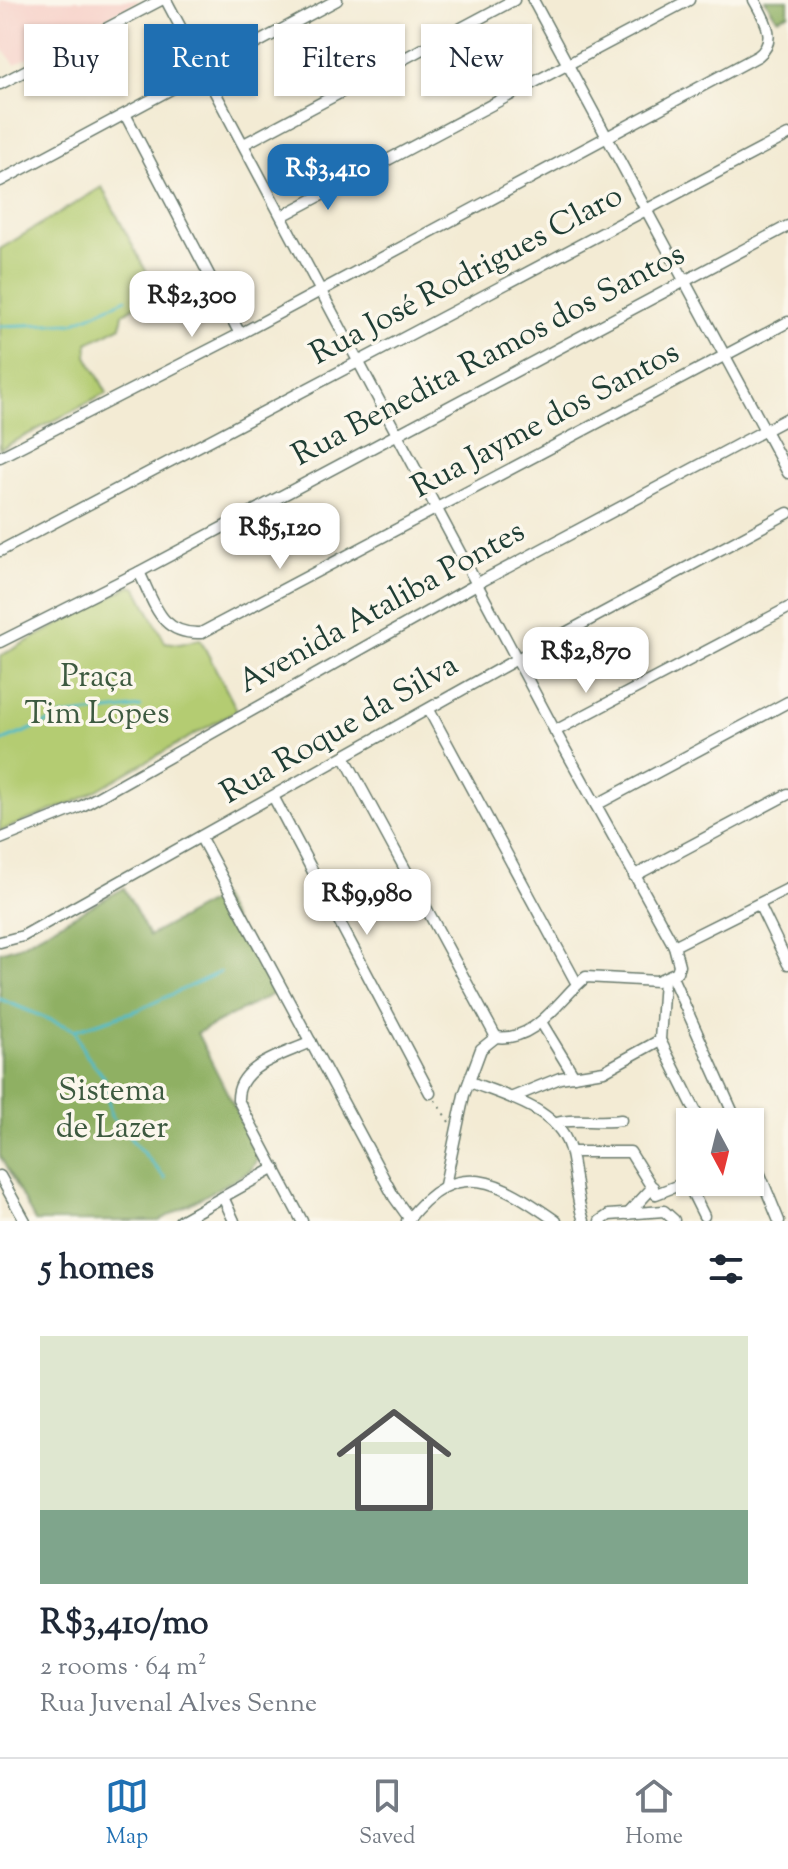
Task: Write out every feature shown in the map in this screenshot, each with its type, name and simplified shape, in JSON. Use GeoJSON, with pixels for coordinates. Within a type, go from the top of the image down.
{"type":"FeatureCollection","features":[{"type":"Feature","properties":{"kind":"street"},"geometry":{"type":"LineString","coordinates":[[1,80],[164,0],[178,24]]}},
{"type":"Feature","properties":{"kind":"street"},"geometry":{"type":"LineString","coordinates":[[258,42],[337,0]]}},
{"type":"Feature","properties":{"kind":"street"},"geometry":{"type":"LineString","coordinates":[[244,144],[514,0]]}},
{"type":"Feature","properties":{"kind":"street"},"geometry":{"type":"LineString","coordinates":[[533,0],[788,473]]}},
{"type":"Feature","properties":{"kind":"street"},"geometry":{"type":"LineString","coordinates":[[282,216],[689,0]]}},
{"type":"Feature","properties":{"kind":"street"},"geometry":{"type":"LineString","coordinates":[[0,457],[240,334],[318,289],[758,56],[766,47],[768,25],[754,0]]}},
{"type":"Feature","properties":{"kind":"street"},"geometry":{"type":"LineString","coordinates":[[0,181],[160,96]]}},
{"type":"Feature","properties":{"kind":"street"},"geometry":{"type":"LineString","coordinates":[[218,96],[555,731],[674,946],[679,965]]}},
{"type":"Feature","properties":{"kind":"street"},"geometry":{"type":"LineString","coordinates":[[126,116],[240,334]]}},
{"type":"Feature","properties":{"kind":"street","name":"Rua José Rodrigues Claro"},"geometry":{"type":"LineString","coordinates":[[0,551],[788,135]]}},
{"type":"Feature","properties":{"kind":"street","name":"Rua Benedita Ramos dos Santos"},"geometry":{"type":"LineString","coordinates":[[0,642],[139,572],[788,226]]}},
{"type":"Feature","properties":{"kind":"street","name":"Rua Jayme dos Santos"},"geometry":{"type":"LineString","coordinates":[[139,572],[165,623],[183,634],[201,633],[788,322]]}},
{"type":"Feature","properties":{"kind":"street","name":"Avenida Ataliba Pontes"},"geometry":{"type":"LineString","coordinates":[[0,839],[82,806],[478,584],[788,418]]}},
{"type":"Feature","properties":{"kind":"street","name":"Rua Roque da Silva"},"geometry":{"type":"LineString","coordinates":[[0,942],[23,936],[517,659],[788,513]]}},
{"type":"Feature","properties":{"kind":"street"},"geometry":{"type":"LineString","coordinates":[[555,731],[788,608]]}},
{"type":"Feature","properties":{"kind":"street"},"geometry":{"type":"LineString","coordinates":[[596,805],[788,702]]}},
{"type":"Feature","properties":{"kind":"street"},"geometry":{"type":"LineString","coordinates":[[429,710],[577,984]]}},
{"type":"Feature","properties":{"kind":"street"},"geometry":{"type":"LineString","coordinates":[[345,758],[496,1037]]}},
{"type":"Feature","properties":{"kind":"street"},"geometry":{"type":"LineString","coordinates":[[634,876],[788,794]]}},
{"type":"Feature","properties":{"kind":"street"},"geometry":{"type":"LineString","coordinates":[[274,798],[430,1093]]}},
{"type":"Feature","properties":{"kind":"street"},"geometry":{"type":"LineString","coordinates":[[201,838],[408,1220],[445,1185],[464,1179],[489,1180],[519,1195],[556,1221]]}},
{"type":"Feature","properties":{"kind":"street"},"geometry":{"type":"LineString","coordinates":[[674,946],[788,889]]}},
{"type":"Feature","properties":{"kind":"street"},"geometry":{"type":"LineString","coordinates":[[759,904],[788,964]]}},
{"type":"Feature","properties":{"kind":"street"},"geometry":{"type":"LineString","coordinates":[[689,941],[679,965],[668,979],[660,1040],[694,1108]]}},
{"type":"Feature","properties":{"kind":"street"},"geometry":{"type":"LineString","coordinates":[[445,1185],[456,1132],[481,1049],[496,1037],[504,1038],[541,1022],[586,977],[668,979]]}},
{"type":"Feature","properties":{"kind":"street"},"geometry":{"type":"LineString","coordinates":[[668,979],[730,1108]]}},
{"type":"Feature","properties":{"kind":"street"},"geometry":{"type":"LineString","coordinates":[[541,1022],[574,1076]]}},
{"type":"Feature","properties":{"kind":"street"},"geometry":{"type":"LineString","coordinates":[[513,1097],[547,1082],[604,1071],[660,1040]]}},
{"type":"Feature","properties":{"kind":"street"},"geometry":{"type":"LineString","coordinates":[[302,1221],[238,1100],[238,1085],[245,1074],[311,1042]]}},
{"type":"Feature","properties":{"kind":"street"},"geometry":{"type":"LineString","coordinates":[[470,1082],[513,1097],[555,1124],[571,1152],[575,1192],[584,1221]]}},
{"type":"Feature","properties":{"kind":"street"},"geometry":{"type":"LineString","coordinates":[[555,1124],[570,1119],[590,1124],[621,1120]]}},
{"type":"Feature","properties":{"kind":"street"},"geometry":{"type":"LineString","coordinates":[[571,1152],[630,1152],[656,1194],[687,1182],[704,1216]]}},
{"type":"Feature","properties":{"kind":"street"},"geometry":{"type":"LineString","coordinates":[[180,1221],[275,1168]]}},
{"type":"Feature","properties":{"kind":"street"},"geometry":{"type":"LineString","coordinates":[[0,1176],[25,1221]]}},
{"type":"Feature","properties":{"kind":"street"},"geometry":{"type":"LineString","coordinates":[[764,1184],[779,1221]]}},
{"type":"Feature","properties":{"kind":"street"},"geometry":{"type":"LineString","coordinates":[[628,1214],[653,1187]]}},
{"type":"Feature","properties":{"kind":"street"},"geometry":{"type":"LineString","coordinates":[[223,1197],[234,1221]]}},
{"type":"Feature","properties":{"kind":"street"},"geometry":{"type":"LineString","coordinates":[[600,1221],[609,1215],[664,1211],[674,1220]]}},
{"type":"Feature","properties":{"kind":"path"},"geometry":{"type":"LineString","coordinates":[[430,1093],[456,1132]]}},
{"type":"Feature","properties":{"kind":"shaded area"},"geometry":{"type":"Polygon","coordinates":[[[0,0],[140,0],[93,24],[24,24],[24,59],[15,64],[0,46],[0,0]]]}},
{"type":"Feature","properties":{"kind":"green space"},"geometry":{"type":"Polygon","coordinates":[[[765,0],[788,0],[788,14],[777,18],[765,0]]]}},
{"type":"Feature","properties":{"kind":"green space"},"geometry":{"type":"Polygon","coordinates":[[[102,187],[158,294],[123,313],[121,326],[88,343],[87,356],[107,393],[0,449],[0,249],[102,187]]]}},
{"type":"Feature","properties":{"kind":"green space","name":"Praça Tim Lopes"},"geometry":{"type":"Polygon","coordinates":[[[130,586],[137,588],[165,642],[180,644],[200,639],[237,710],[79,800],[0,831],[0,656],[130,586]]]}},
{"type":"Feature","properties":{"kind":"green space","name":"Sistema de Lazer"},"geometry":{"type":"Polygon","coordinates":[[[124,888],[149,936],[220,897],[273,994],[197,1033],[259,1156],[250,1171],[159,1221],[35,1221],[0,1156],[0,952],[19,946],[124,888]]]}},
{"type":"Feature","properties":{"kind":"waterway"},"geometry":{"type":"LineString","coordinates":[[0,326],[73,323],[126,299]]}},
{"type":"Feature","properties":{"kind":"waterway"},"geometry":{"type":"LineString","coordinates":[[0,742],[64,716],[141,707]]}},
{"type":"Feature","properties":{"kind":"waterway"},"geometry":{"type":"LineString","coordinates":[[0,999],[75,1030],[138,1010],[220,972]]}},
{"type":"Feature","properties":{"kind":"waterway"},"geometry":{"type":"LineString","coordinates":[[75,1030],[84,1052],[104,1077],[111,1116],[165,1178]]}}]}
